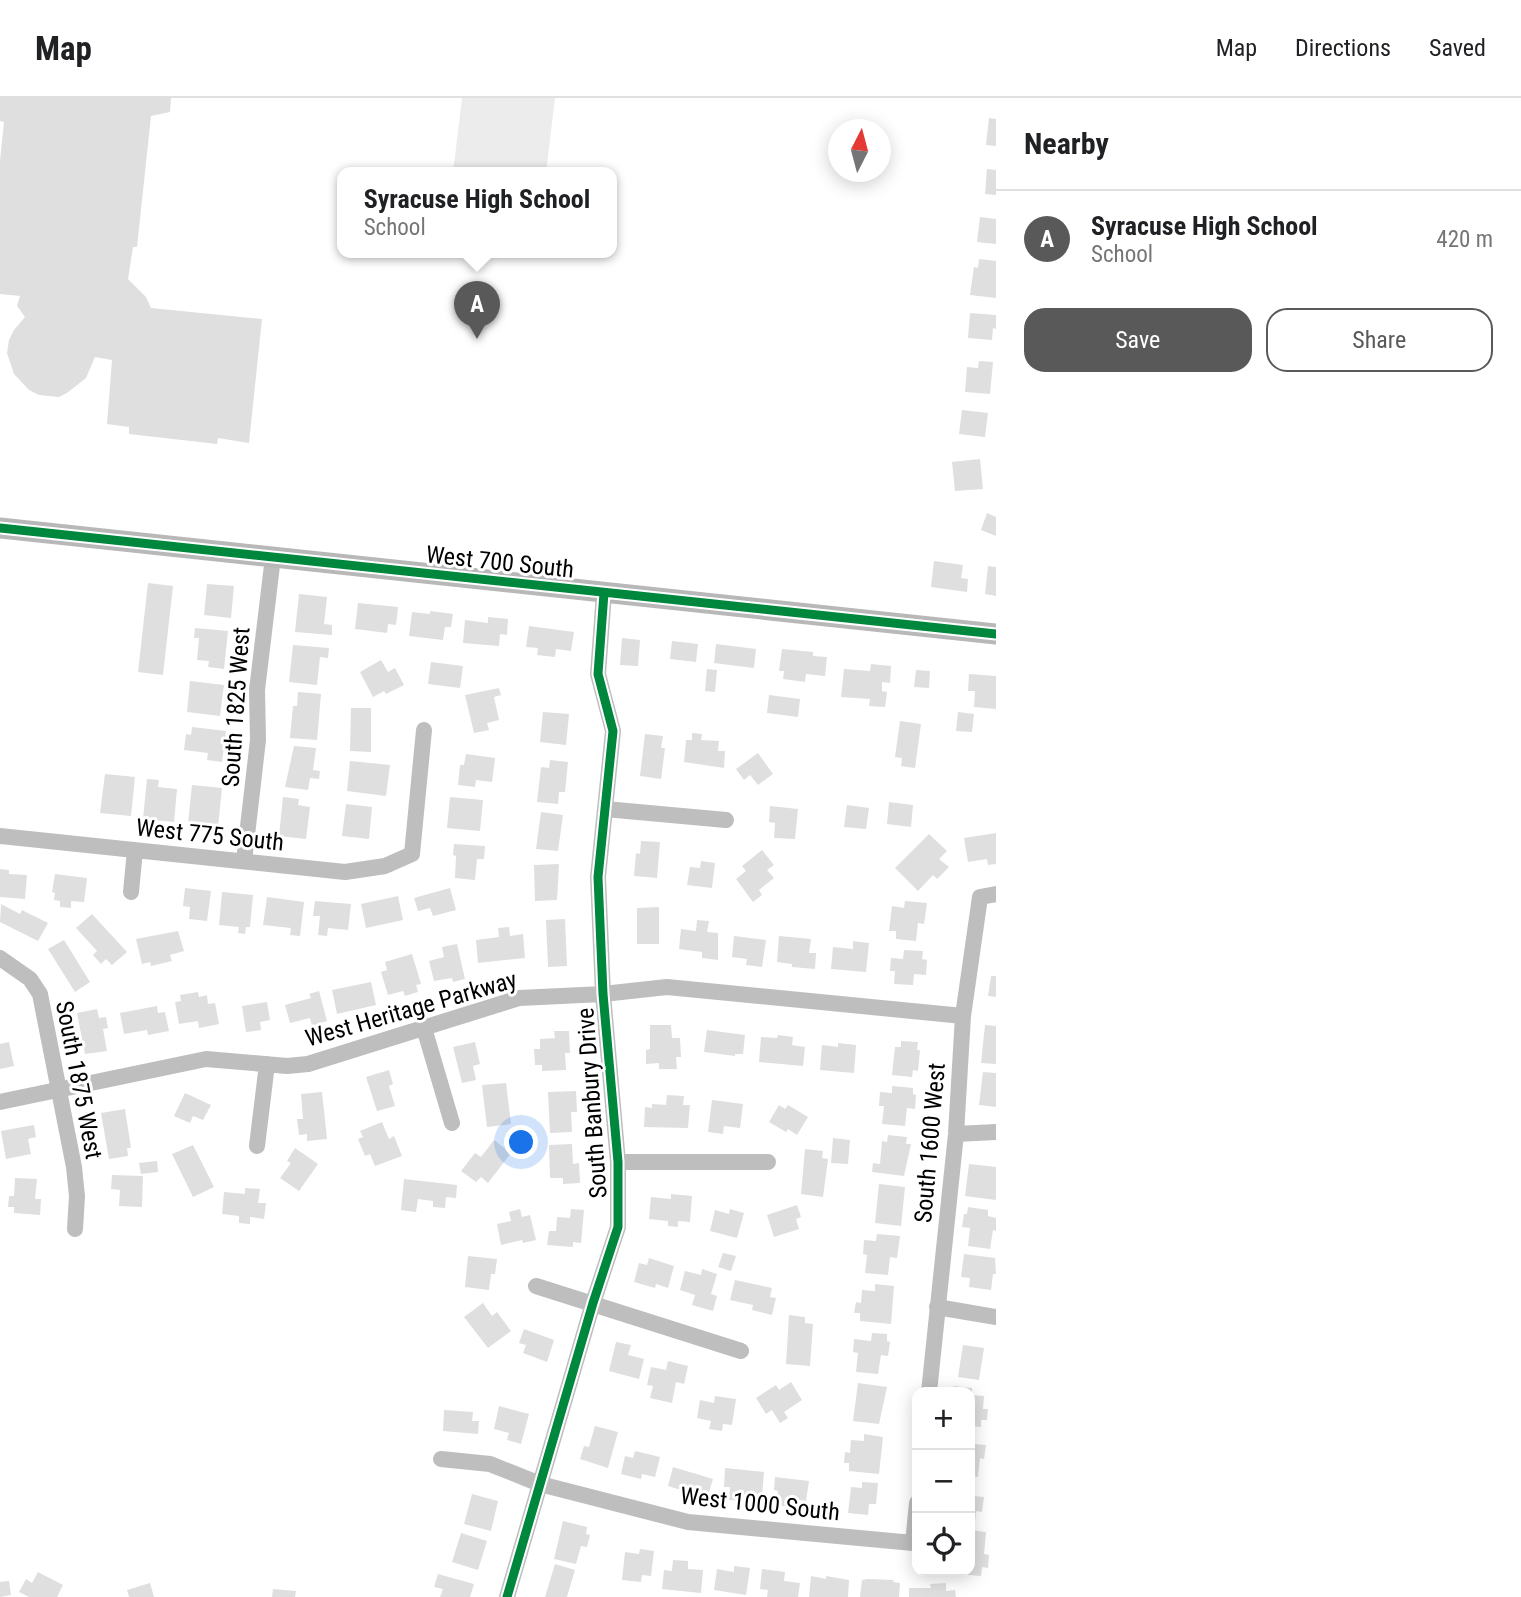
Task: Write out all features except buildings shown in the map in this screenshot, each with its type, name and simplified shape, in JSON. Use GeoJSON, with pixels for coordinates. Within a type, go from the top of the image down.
{"type":"FeatureCollection","features":[{"type":"Feature","properties":{"kind":"street","name":"West 700 South"},"geometry":{"type":"LineString","coordinates":[[0,528],[996,635]]}},
{"type":"Feature","properties":{"kind":"street","name":"South 1825 West"},"geometry":{"type":"LineString","coordinates":[[244,861],[258,740],[257,690],[272,557]]}},
{"type":"Feature","properties":{"kind":"street","name":"South Banbury Drive"},"geometry":{"type":"LineString","coordinates":[[507,1597],[593,1303],[618,1227],[618,1162],[603,994],[598,877],[613,731],[598,674],[604,593]]}},
{"type":"Feature","properties":{"kind":"street","name":"West 775 South"},"geometry":{"type":"LineString","coordinates":[[0,836],[345,872],[385,866],[412,854],[424,730]]}},
{"type":"Feature","properties":{"kind":"street"},"geometry":{"type":"LineString","coordinates":[[605,809],[726,820]]}},
{"type":"Feature","properties":{"kind":"street"},"geometry":{"type":"LineString","coordinates":[[131,892],[135,850]]}},
{"type":"Feature","properties":{"kind":"street","name":"South 1600 West"},"geometry":{"type":"LineString","coordinates":[[929,1387],[956,1134],[963,1016],[988,896]]}},
{"type":"Feature","properties":{"kind":"street","name":"South 1875 West"},"geometry":{"type":"LineString","coordinates":[[0,958],[30,979],[40,995],[74,1167],[77,1196],[75,1229]]}},
{"type":"Feature","properties":{"kind":"street","name":"West Heritage Parkway"},"geometry":{"type":"LineString","coordinates":[[0,1101],[206,1059],[232,1059],[287,1066],[308,1064],[519,998],[603,994],[667,987],[963,1016]]}},
{"type":"Feature","properties":{"kind":"street"},"geometry":{"type":"LineString","coordinates":[[424,1028],[452,1123]]}},
{"type":"Feature","properties":{"kind":"street"},"geometry":{"type":"LineString","coordinates":[[257,1146],[267,1064]]}},
{"type":"Feature","properties":{"kind":"street"},"geometry":{"type":"LineString","coordinates":[[956,1134],[996,1132]]}},
{"type":"Feature","properties":{"kind":"street"},"geometry":{"type":"LineString","coordinates":[[618,1162],[768,1162]]}},
{"type":"Feature","properties":{"kind":"street"},"geometry":{"type":"LineString","coordinates":[[536,1286],[741,1351]]}},
{"type":"Feature","properties":{"kind":"street"},"geometry":{"type":"LineString","coordinates":[[937,1307],[996,1317]]}},
{"type":"Feature","properties":{"kind":"street","name":"West 1000 South"},"geometry":{"type":"LineString","coordinates":[[441,1459],[490,1464],[540,1484],[688,1522],[913,1543],[916,1513]]}},
{"type":"Feature","properties":{"kind":"shaded area"},"geometry":{"type":"Polygon","coordinates":[[[462,98],[555,98],[547,167],[454,167],[462,98]]]}},
{"type":"Feature","properties":{"kind":"cycle path"},"geometry":{"type":"LineString","coordinates":[[0,528],[996,634]]}},
{"type":"Feature","properties":{"kind":"cycle path"},"geometry":{"type":"LineString","coordinates":[[507,1597],[593,1303],[618,1227],[618,1162],[603,994],[598,877],[613,731],[598,674],[604,593]]}},
{"type":"Feature","properties":{"kind":"place","name":"Syracuse High School"},"geometry":{"type":"Point","coordinates":[477,339]}}]}
